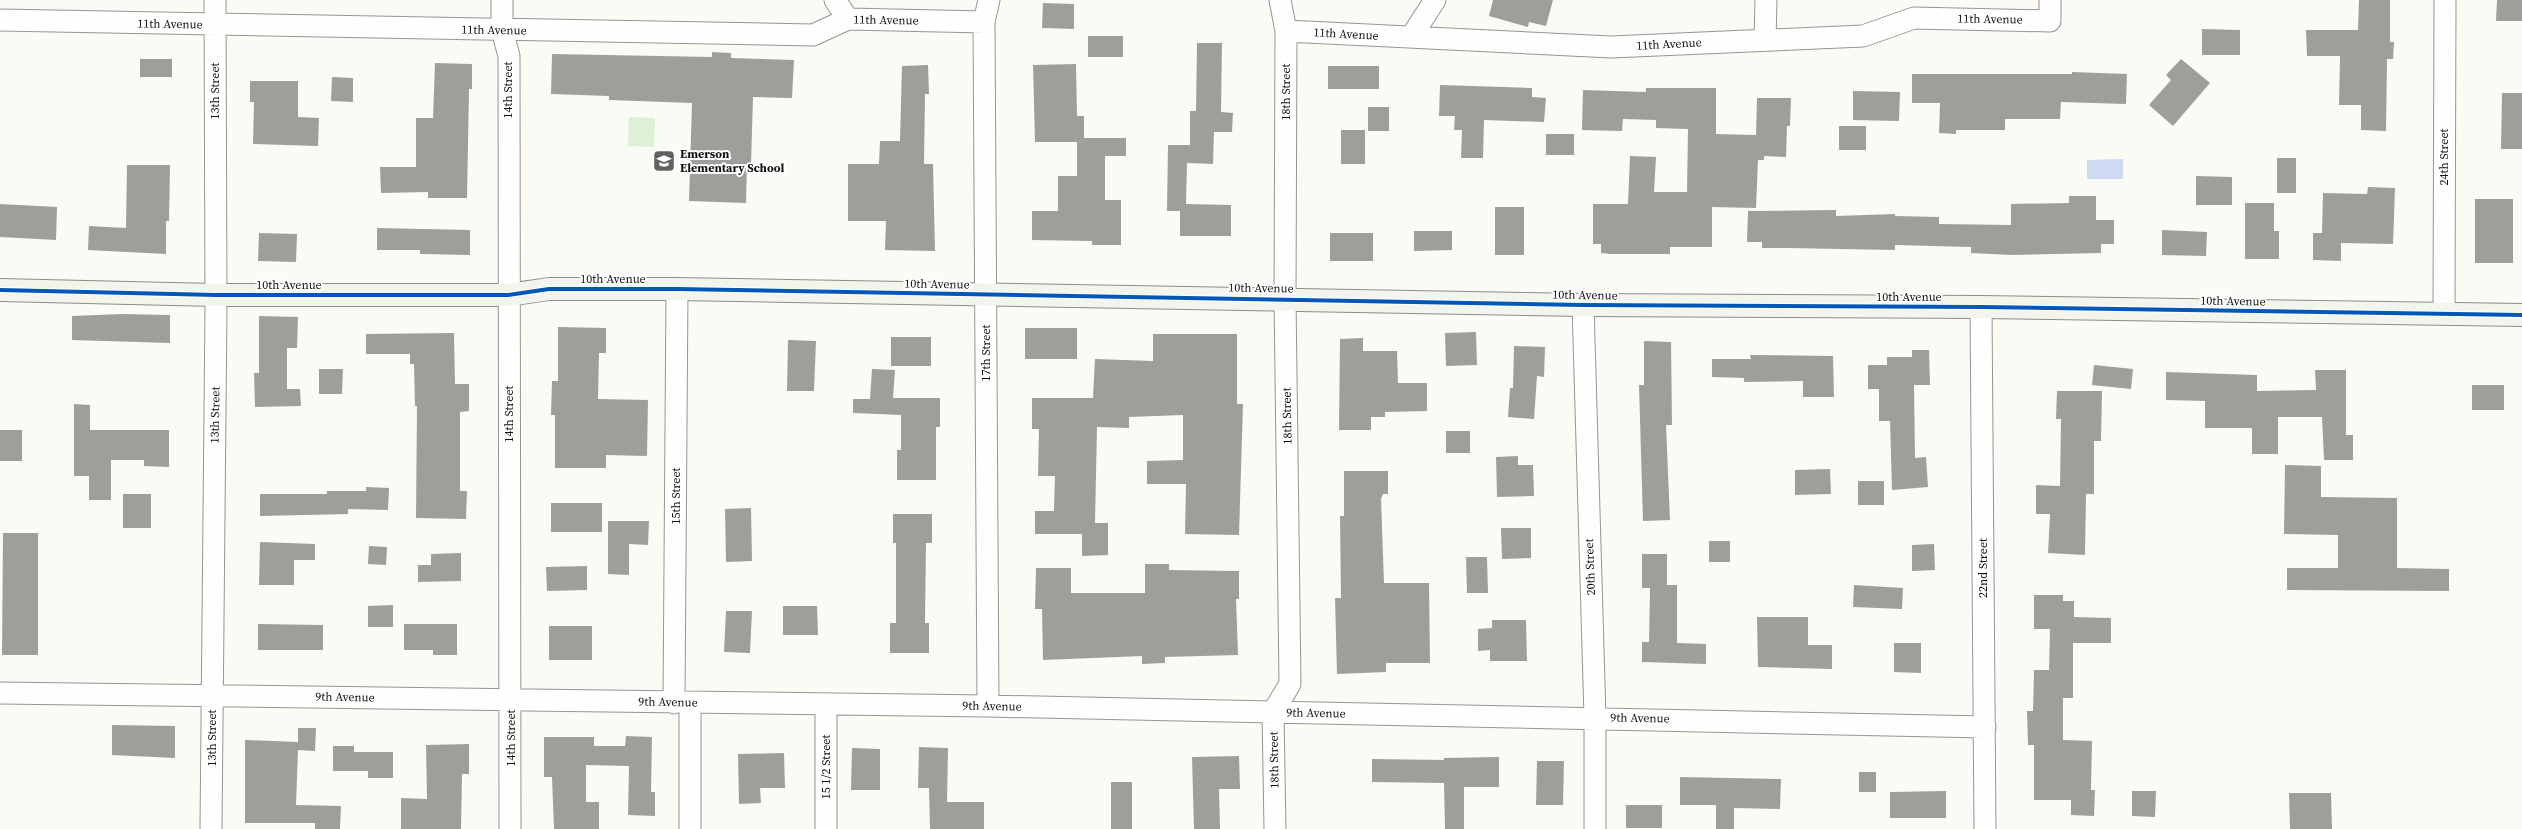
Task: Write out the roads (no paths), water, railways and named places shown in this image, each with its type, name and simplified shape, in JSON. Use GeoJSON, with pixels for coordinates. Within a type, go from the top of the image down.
{"type":"FeatureCollection","features":[{"type":"Feature","properties":{"kind":"street","name":"13th Street"},"geometry":{"type":"LineString","coordinates":[[211,829],[216,295],[215,0]]}},
{"type":"Feature","properties":{"kind":"street","name":"14th Street"},"geometry":{"type":"LineString","coordinates":[[502,0],[502,30],[508,56],[511,699],[510,829]]}},
{"type":"Feature","properties":{"kind":"street"},"geometry":{"type":"LineString","coordinates":[[835,0],[848,20]]}},
{"type":"Feature","properties":{"kind":"street","name":"17th Street"},"geometry":{"type":"LineString","coordinates":[[988,706],[984,22],[989,0]]}},
{"type":"Feature","properties":{"kind":"street","name":"18th Street"},"geometry":{"type":"LineString","coordinates":[[1275,829],[1273,712],[1290,684],[1285,298],[1286,31],[1280,0]]}},
{"type":"Feature","properties":{"kind":"street"},"geometry":{"type":"LineString","coordinates":[[1411,37],[1435,0]]}},
{"type":"Feature","properties":{"kind":"street"},"geometry":{"type":"LineString","coordinates":[[1765,39],[1766,0]]}},
{"type":"Feature","properties":{"kind":"street","name":"11th Avenue"},"geometry":{"type":"LineString","coordinates":[[1286,31],[1610,46],[1863,36],[1914,18],[2050,20],[2050,0]]}},
{"type":"Feature","properties":{"kind":"street","name":"24th Street"},"geometry":{"type":"LineString","coordinates":[[2444,313],[2445,0]]}},
{"type":"Feature","properties":{"kind":"street","name":"11th Avenue"},"geometry":{"type":"LineString","coordinates":[[0,20],[813,35],[848,20],[984,22]]}},
{"type":"Feature","properties":{"kind":"street","name":"10th Avenue"},"geometry":{"type":"LineString","coordinates":[[0,290],[216,295],[508,295],[549,289],[677,289],[1285,298],[1583,305],[1981,307],[2522,315]]}},
{"type":"Feature","properties":{"kind":"street","name":"15th Street"},"geometry":{"type":"LineString","coordinates":[[677,289],[682,703],[690,829]]}},
{"type":"Feature","properties":{"kind":"street","name":"20th Street"},"geometry":{"type":"LineString","coordinates":[[1583,305],[1595,717],[1595,829]]}},
{"type":"Feature","properties":{"kind":"street","name":"22nd Street"},"geometry":{"type":"LineString","coordinates":[[1981,307],[1985,829]]}},
{"type":"Feature","properties":{"kind":"street","name":"9th Avenue"},"geometry":{"type":"LineString","coordinates":[[0,693],[988,706],[1595,717],[1985,727]]}},
{"type":"Feature","properties":{"kind":"street","name":"15 1/2 Street"},"geometry":{"type":"LineString","coordinates":[[826,705],[826,829]]}},
{"type":"Feature","properties":{"kind":"water"},"geometry":{"type":"Polygon","coordinates":[[[2123,159],[2123,179],[2087,179],[2087,160],[2123,159]]]}},
{"type":"Feature","properties":{"kind":"place","name":"Emerson Elementary School"},"geometry":{"type":"Point","coordinates":[664,161]}}]}
